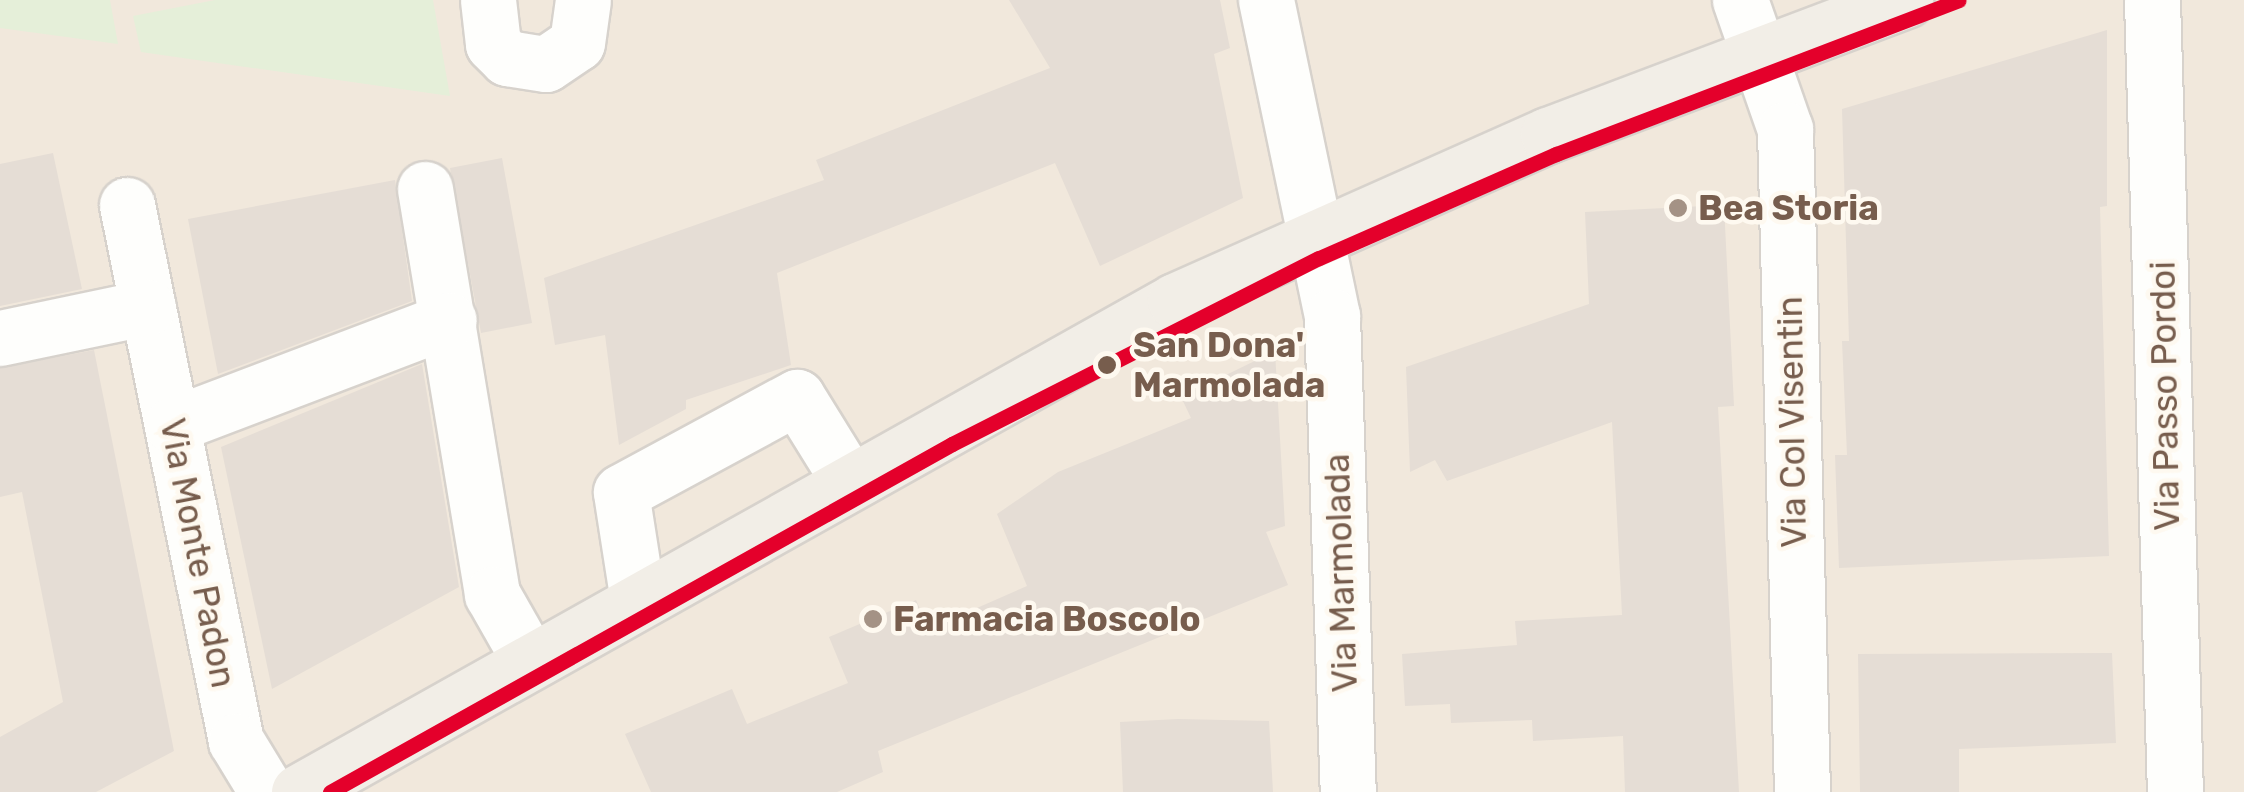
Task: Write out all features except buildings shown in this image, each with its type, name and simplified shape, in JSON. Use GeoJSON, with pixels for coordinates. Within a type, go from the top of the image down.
{"type":"FeatureCollection","features":[{"type":"Feature","properties":{"kind":"main road"},"geometry":{"type":"LineString","coordinates":[[299,792],[1175,301],[1314,236],[1905,0]]}},
{"type":"Feature","properties":{"kind":"street"},"geometry":{"type":"LineString","coordinates":[[488,0],[493,44],[508,58],[546,64],[578,43],[582,0]]}},
{"type":"Feature","properties":{"kind":"street","name":"Via Marmolada"},"geometry":{"type":"LineString","coordinates":[[1266,0],[1332,316],[1348,792]]}},
{"type":"Feature","properties":{"kind":"street","name":"Via Col Visentin"},"geometry":{"type":"LineString","coordinates":[[1740,0],[1785,129],[1802,792]]}},
{"type":"Feature","properties":{"kind":"street","name":"Via Passo Pordoi"},"geometry":{"type":"LineString","coordinates":[[2152,0],[2175,792]]}},
{"type":"Feature","properties":{"kind":"street"},"geometry":{"type":"LineString","coordinates":[[426,189],[492,594],[530,662]]}},
{"type":"Feature","properties":{"kind":"street","name":"Via Monte Padon"},"geometry":{"type":"LineString","coordinates":[[128,205],[236,740],[267,792]]}},
{"type":"Feature","properties":{"kind":"street"},"geometry":{"type":"LineString","coordinates":[[0,338],[148,307]]}},
{"type":"Feature","properties":{"kind":"street"},"geometry":{"type":"LineString","coordinates":[[172,425],[449,320]]}},
{"type":"Feature","properties":{"kind":"street"},"geometry":{"type":"LineString","coordinates":[[638,601],[622,492],[796,397],[849,482]]}},
{"type":"Feature","properties":{"kind":"shaded area"},"geometry":{"type":"Polygon","coordinates":[[[0,0],[2244,0],[2244,792],[0,792],[0,0]]]}},
{"type":"Feature","properties":{"kind":"green space"},"geometry":{"type":"Polygon","coordinates":[[[0,0],[110,0],[118,44],[0,28],[0,0]]]}},
{"type":"Feature","properties":{"kind":"green space"},"geometry":{"type":"Polygon","coordinates":[[[215,0],[433,0],[450,96],[141,52],[133,16],[215,0]]]}},
{"type":"Feature","properties":{"kind":"transit line"},"geometry":{"type":"LineString","coordinates":[[330,792],[952,444],[1319,258],[1556,154],[1959,0]]}},
{"type":"Feature","properties":{"kind":"place","name":"Bea Storia"},"geometry":{"type":"Point","coordinates":[1678,208]}},
{"type":"Feature","properties":{"kind":"place","name":"San Dona' Marmolada"},"geometry":{"type":"Point","coordinates":[1107,365]}},
{"type":"Feature","properties":{"kind":"place","name":"Farmacia Boscolo"},"geometry":{"type":"Point","coordinates":[873,619]}}]}
